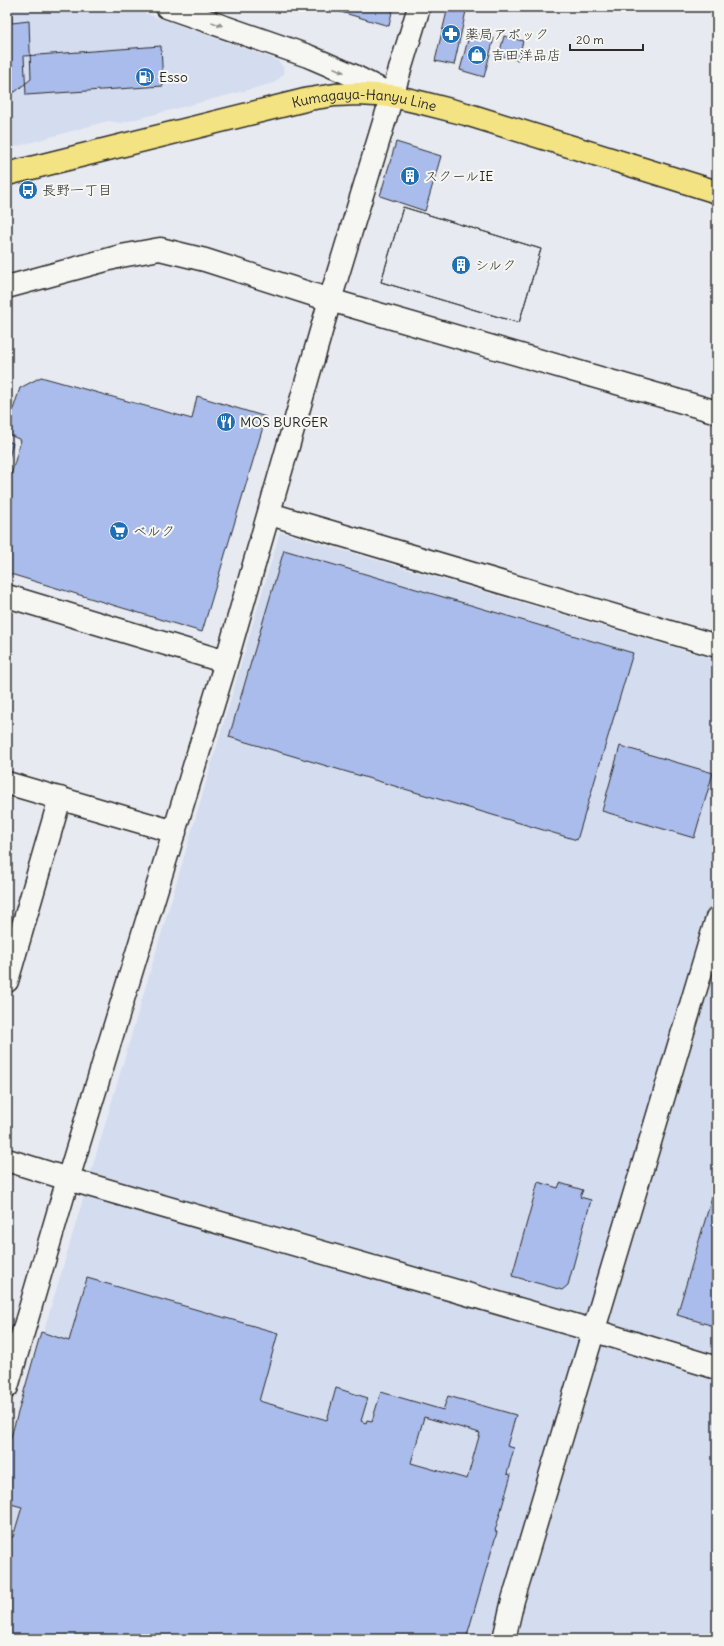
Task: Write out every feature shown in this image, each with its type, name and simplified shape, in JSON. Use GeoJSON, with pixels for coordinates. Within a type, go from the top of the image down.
{"type":"FeatureCollection","features":[{"type":"Feature","properties":{"kind":"main road","name":"Kumagaya-Hanyu Line"},"geometry":{"type":"LineString","coordinates":[[7,174],[309,99],[335,95],[358,94],[392,96],[466,114],[717,192]]}},
{"type":"Feature","properties":{"kind":"street"},"geometry":{"type":"LineString","coordinates":[[167,7],[308,56],[352,75],[392,96]]}},
{"type":"Feature","properties":{"kind":"street"},"geometry":{"type":"LineString","coordinates":[[7,1387],[68,1179],[226,662],[270,514],[330,300],[419,7]]}},
{"type":"Feature","properties":{"kind":"street"},"geometry":{"type":"LineString","coordinates":[[7,287],[122,256],[160,249],[204,260],[330,300],[717,412]]}},
{"type":"Feature","properties":{"kind":"street"},"geometry":{"type":"LineString","coordinates":[[270,514],[717,646]]}},
{"type":"Feature","properties":{"kind":"street"},"geometry":{"type":"LineString","coordinates":[[7,596],[226,662]]}},
{"type":"Feature","properties":{"kind":"street"},"geometry":{"type":"LineString","coordinates":[[7,783],[175,832]]}},
{"type":"Feature","properties":{"kind":"street"},"geometry":{"type":"LineString","coordinates":[[7,981],[60,798]]}},
{"type":"Feature","properties":{"kind":"street"},"geometry":{"type":"LineString","coordinates":[[504,1639],[515,1593],[595,1331],[717,918]]}},
{"type":"Feature","properties":{"kind":"street"},"geometry":{"type":"LineString","coordinates":[[7,1160],[68,1179],[595,1331],[717,1368]]}},
{"type":"Feature","properties":{"kind":"shaded area","name":"Esso"},"geometry":{"type":"Polygon","coordinates":[[[7,7],[127,7],[277,60],[283,67],[284,74],[274,83],[121,123],[108,121],[7,149],[7,7]]]}},
{"type":"Feature","properties":{"kind":"shaded area"},"geometry":{"type":"Polygon","coordinates":[[[280,532],[717,660],[717,1639],[7,1639],[7,1456],[280,532]]]}},
{"type":"Feature","properties":{"kind":"building"},"geometry":{"type":"Polygon","coordinates":[[[7,7],[11,7],[12,23],[29,21],[31,79],[15,92],[7,91],[7,7]]]}},
{"type":"Feature","properties":{"kind":"building"},"geometry":{"type":"Polygon","coordinates":[[[327,7],[393,7],[389,26],[327,7]]]}},
{"type":"Feature","properties":{"kind":"building"},"geometry":{"type":"Polygon","coordinates":[[[448,7],[466,11],[454,65],[435,61],[448,7]]]}},
{"type":"Feature","properties":{"kind":"building"},"geometry":{"type":"Polygon","coordinates":[[[470,32],[494,38],[484,77],[460,70],[470,32]]]}},
{"type":"Feature","properties":{"kind":"building"},"geometry":{"type":"Polygon","coordinates":[[[504,36],[523,41],[518,60],[499,55],[504,36]]]}},
{"type":"Feature","properties":{"kind":"building"},"geometry":{"type":"Polygon","coordinates":[[[161,46],[163,86],[26,95],[24,56],[161,46]]]}},
{"type":"Feature","properties":{"kind":"building","name":"スクールIE"},"geometry":{"type":"Polygon","coordinates":[[[396,142],[441,156],[425,211],[380,196],[396,142]]]}},
{"type":"Feature","properties":{"kind":"building","name":"シルク"},"geometry":{"type":"Polygon","coordinates":[[[403,207],[541,249],[519,323],[381,282],[403,207]]]}},
{"type":"Feature","properties":{"kind":"building","name":"シルク"},"geometry":{"type":"Polygon","coordinates":[[[403,207],[541,249],[519,323],[381,282],[403,207]]]}},
{"type":"Feature","properties":{"kind":"building","name":"ベルク"},"geometry":{"type":"Polygon","coordinates":[[[41,377],[192,419],[197,396],[266,417],[202,632],[7,573],[7,489],[21,440],[7,434],[7,428],[20,388],[41,377]]]}},
{"type":"Feature","properties":{"kind":"building"},"geometry":{"type":"Polygon","coordinates":[[[7,441],[13,443],[7,465],[7,441]]]}},
{"type":"Feature","properties":{"kind":"building"},"geometry":{"type":"Polygon","coordinates":[[[284,550],[633,653],[577,840],[229,737],[284,550]]]}},
{"type":"Feature","properties":{"kind":"building"},"geometry":{"type":"Polygon","coordinates":[[[620,746],[713,773],[694,838],[602,811],[620,746]]]}},
{"type":"Feature","properties":{"kind":"building"},"geometry":{"type":"Polygon","coordinates":[[[717,1180],[717,1327],[677,1315],[717,1180]]]}},
{"type":"Feature","properties":{"kind":"building"},"geometry":{"type":"Polygon","coordinates":[[[538,1182],[558,1188],[560,1183],[583,1190],[580,1197],[591,1200],[568,1285],[562,1290],[512,1276],[538,1182]]]}},
{"type":"Feature","properties":{"kind":"building"},"geometry":{"type":"Polygon","coordinates":[[[87,1278],[278,1333],[259,1401],[327,1420],[336,1388],[368,1398],[361,1421],[366,1423],[367,1420],[372,1421],[381,1392],[443,1410],[448,1396],[516,1415],[507,1446],[514,1448],[507,1474],[511,1475],[495,1531],[497,1532],[466,1639],[7,1639],[7,1536],[13,1537],[22,1507],[7,1503],[7,1451],[41,1332],[69,1341],[87,1278]],[[424,1417],[411,1463],[467,1479],[480,1433],[424,1417]]]}},
{"type":"Feature","properties":{"kind":"place","name":"薬局アポック"},"geometry":{"type":"Point","coordinates":[451,34]}},
{"type":"Feature","properties":{"kind":"place","name":"吉田洋品店"},"geometry":{"type":"Point","coordinates":[477,55]}},
{"type":"Feature","properties":{"kind":"place","name":"Esso"},"geometry":{"type":"Point","coordinates":[145,77]}},
{"type":"Feature","properties":{"kind":"place","name":"スクールIE"},"geometry":{"type":"Point","coordinates":[410,176]}},
{"type":"Feature","properties":{"kind":"place","name":"長野一丁目"},"geometry":{"type":"Point","coordinates":[28,190]}},
{"type":"Feature","properties":{"kind":"place","name":"シルク"},"geometry":{"type":"Point","coordinates":[461,265]}},
{"type":"Feature","properties":{"kind":"place","name":"MOS BURGER"},"geometry":{"type":"Point","coordinates":[226,422]}},
{"type":"Feature","properties":{"kind":"place","name":"ベルク"},"geometry":{"type":"Point","coordinates":[119,531]}}]}
